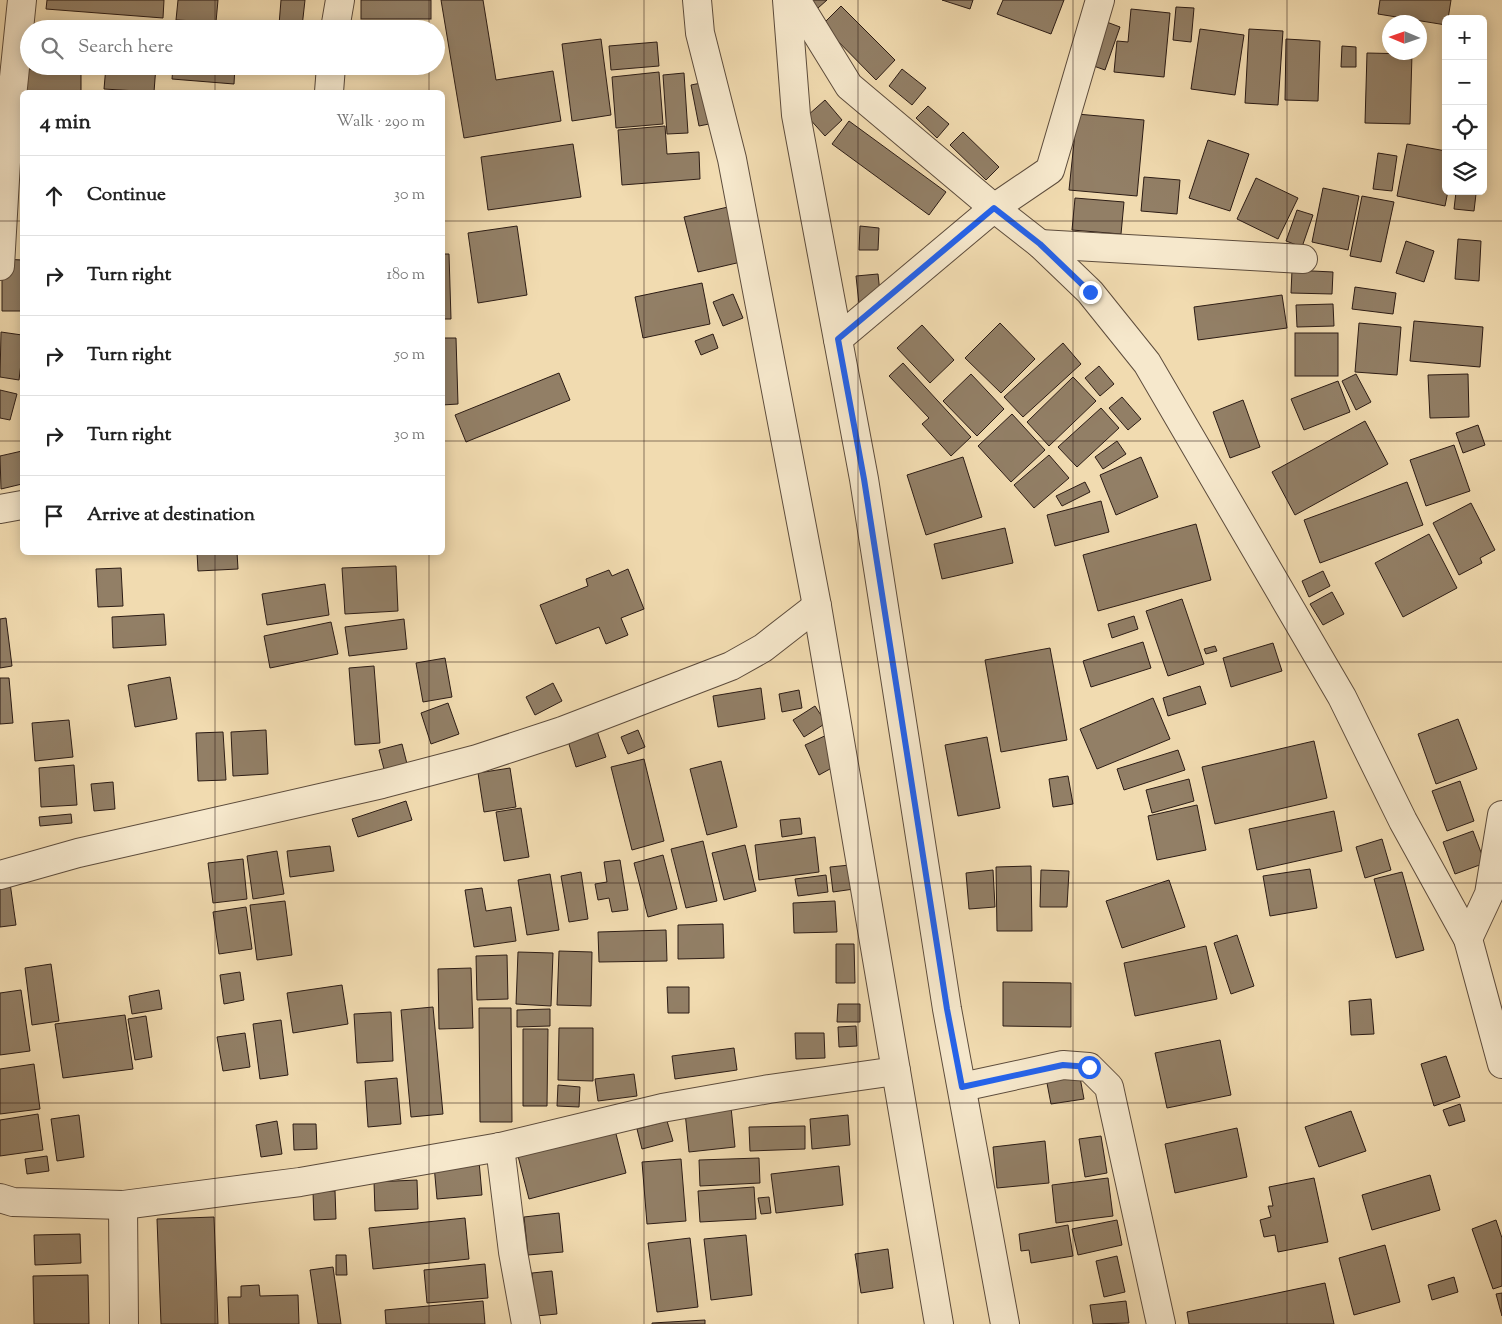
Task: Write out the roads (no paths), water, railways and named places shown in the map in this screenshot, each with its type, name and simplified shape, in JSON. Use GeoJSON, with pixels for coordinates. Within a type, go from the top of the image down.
{"type":"FeatureCollection","features":[{"type":"Feature","properties":{"kind":"street"},"geometry":{"type":"LineString","coordinates":[[0,266],[7,146],[22,0]]}},
{"type":"Feature","properties":{"kind":"street"},"geometry":{"type":"LineString","coordinates":[[337,20],[340,0]]}},
{"type":"Feature","properties":{"kind":"street"},"geometry":{"type":"LineString","coordinates":[[697,0],[700,33],[732,159],[817,606],[939,1324]]}},
{"type":"Feature","properties":{"kind":"street"},"geometry":{"type":"LineString","coordinates":[[787,0],[796,115],[864,479],[946,999],[1005,1324]]}},
{"type":"Feature","properties":{"kind":"street"},"geometry":{"type":"LineString","coordinates":[[796,0],[849,86],[994,208],[1040,244],[1090,292],[1147,363],[1342,697],[1403,821],[1468,938],[1502,1064]]}},
{"type":"Feature","properties":{"kind":"street"},"geometry":{"type":"LineString","coordinates":[[838,339],[994,208],[1050,170],[1100,0]]}},
{"type":"Feature","properties":{"kind":"street"},"geometry":{"type":"LineString","coordinates":[[328,90],[330,75]]}},
{"type":"Feature","properties":{"kind":"street"},"geometry":{"type":"LineString","coordinates":[[1040,244],[1303,259]]}},
{"type":"Feature","properties":{"kind":"street"},"geometry":{"type":"LineString","coordinates":[[0,509],[20,505]]}},
{"type":"Feature","properties":{"kind":"street"},"geometry":{"type":"LineString","coordinates":[[0,875],[78,854],[382,784],[477,759],[562,731],[731,666],[763,648],[817,606]]}},
{"type":"Feature","properties":{"kind":"street"},"geometry":{"type":"LineString","coordinates":[[1468,938],[1489,894],[1502,815]]}},
{"type":"Feature","properties":{"kind":"street"},"geometry":{"type":"LineString","coordinates":[[962,1087],[1063,1065],[1089,1067],[1109,1087],[1161,1324]]}},
{"type":"Feature","properties":{"kind":"street"},"geometry":{"type":"LineString","coordinates":[[0,1198],[13,1202],[123,1205],[300,1182],[500,1147],[662,1108],[769,1089],[896,1071]]}},
{"type":"Feature","properties":{"kind":"street"},"geometry":{"type":"LineString","coordinates":[[500,1147],[513,1252],[526,1324]]}},
{"type":"Feature","properties":{"kind":"street"},"geometry":{"type":"LineString","coordinates":[[123,1205],[124,1324]]}}]}
